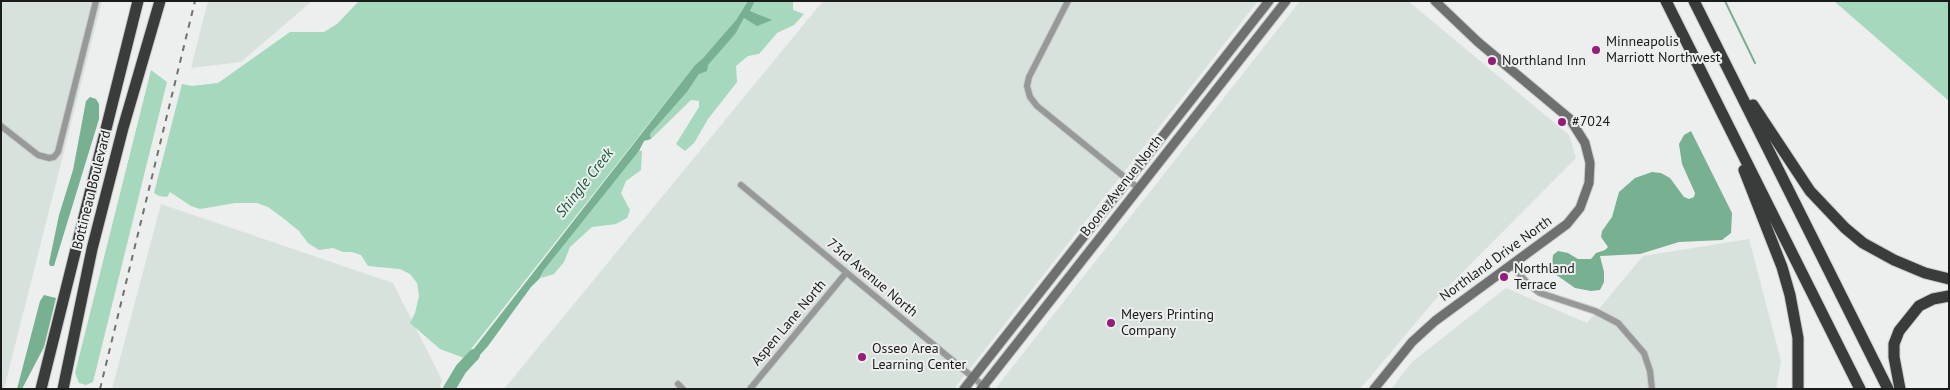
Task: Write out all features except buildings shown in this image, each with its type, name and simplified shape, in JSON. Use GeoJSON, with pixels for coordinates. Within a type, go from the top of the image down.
{"type":"FeatureCollection","features":[{"type":"Feature","properties":{"kind":"highway","name":"Bottineau Boulevard"},"geometry":{"type":"LineString","coordinates":[[41,389],[138,1]]}},
{"type":"Feature","properties":{"kind":"highway","name":"Bottineau Boulevard"},"geometry":{"type":"LineString","coordinates":[[63,389],[92,249],[123,128],[160,1]]}},
{"type":"Feature","properties":{"kind":"highway"},"geometry":{"type":"LineString","coordinates":[[1666,1],[1860,389]]}},
{"type":"Feature","properties":{"kind":"highway"},"geometry":{"type":"LineString","coordinates":[[1694,1],[1888,389]]}},
{"type":"Feature","properties":{"kind":"highway"},"geometry":{"type":"LineString","coordinates":[[1719,52],[1797,174],[1835,219],[1854,236],[1885,256],[1920,271],[1949,279]]}},
{"type":"Feature","properties":{"kind":"highway"},"geometry":{"type":"LineString","coordinates":[[1716,100],[1782,267],[1790,295],[1798,338],[1798,389]]}},
{"type":"Feature","properties":{"kind":"highway"},"geometry":{"type":"LineString","coordinates":[[1900,389],[1894,357],[1894,344],[1899,331],[1920,306],[1933,299],[1949,296]]}},
{"type":"Feature","properties":{"kind":"street"},"geometry":{"type":"LineString","coordinates":[[1,126],[38,155],[49,158],[54,157],[58,152],[96,1]]}},
{"type":"Feature","properties":{"kind":"street"},"geometry":{"type":"LineString","coordinates":[[1068,1],[1029,77],[1027,86],[1030,97],[1037,106],[1138,188]]}},
{"type":"Feature","properties":{"kind":"street","name":"Boone Avenue North"},"geometry":{"type":"LineString","coordinates":[[964,389],[1269,1]]}},
{"type":"Feature","properties":{"kind":"street","name":"Boone Avenue North"},"geometry":{"type":"LineString","coordinates":[[984,388],[1138,188],[1286,1]]}},
{"type":"Feature","properties":{"kind":"street","name":"Northland Drive North"},"geometry":{"type":"LineString","coordinates":[[1374,389],[1412,342],[1435,320],[1559,231],[1580,208],[1589,183],[1587,152],[1581,135],[1570,119],[1467,32],[1447,6],[1435,1]]}},
{"type":"Feature","properties":{"kind":"street","name":"73rd Avenue North"},"geometry":{"type":"LineString","coordinates":[[742,185],[984,388]]}},
{"type":"Feature","properties":{"kind":"street"},"geometry":{"type":"LineString","coordinates":[[1512,265],[1528,284],[1540,293],[1594,311],[1618,323],[1633,338],[1644,353],[1650,371],[1652,389]]}},
{"type":"Feature","properties":{"kind":"street","name":"Aspen Lane North"},"geometry":{"type":"LineString","coordinates":[[750,389],[846,272]]}},
{"type":"Feature","properties":{"kind":"shaded area"},"geometry":{"type":"Polygon","coordinates":[[[1,1],[102,1],[4,389],[1,389],[1,1]]]}},
{"type":"Feature","properties":{"kind":"shaded area"},"geometry":{"type":"Polygon","coordinates":[[[208,1],[312,1],[241,62],[191,68],[208,1]]]}},
{"type":"Feature","properties":{"kind":"shaded area"},"geometry":{"type":"Polygon","coordinates":[[[359,1],[748,1],[736,20],[695,65],[464,358],[440,349],[410,323],[415,313],[419,296],[417,283],[410,274],[400,269],[368,266],[361,255],[352,252],[343,252],[333,248],[319,250],[308,243],[299,231],[283,218],[268,207],[257,203],[235,203],[200,209],[191,206],[170,192],[167,197],[154,193],[182,84],[192,86],[218,83],[290,32],[324,32],[337,24],[359,1]]]}},
{"type":"Feature","properties":{"kind":"shaded area"},"geometry":{"type":"Polygon","coordinates":[[[748,1],[755,1],[750,11],[772,20],[757,26],[744,18],[736,33],[708,65],[707,71],[699,74],[687,92],[650,134],[651,139],[644,141],[639,151],[544,270],[540,278],[531,287],[488,346],[471,365],[459,368],[695,65],[736,20],[748,1]]]}},
{"type":"Feature","properties":{"kind":"shaded area"},"geometry":{"type":"Polygon","coordinates":[[[755,1],[793,1],[793,10],[804,14],[794,25],[777,33],[759,54],[748,56],[736,66],[737,82],[708,119],[694,143],[685,151],[676,144],[699,107],[699,101],[691,100],[651,139],[650,134],[687,92],[699,74],[736,33],[744,18],[771,20],[750,11],[755,1]]]}},
{"type":"Feature","properties":{"kind":"shaded area"},"geometry":{"type":"Polygon","coordinates":[[[823,1],[1258,1],[954,389],[504,389],[823,1]]]}},
{"type":"Feature","properties":{"kind":"shaded area"},"geometry":{"type":"Polygon","coordinates":[[[1300,1],[1408,1],[1569,135],[1576,158],[1434,301],[1360,389],[995,389],[1300,1]]]}},
{"type":"Feature","properties":{"kind":"shaded area"},"geometry":{"type":"Polygon","coordinates":[[[1834,1],[1949,1],[1949,101],[1834,1]]]}},
{"type":"Feature","properties":{"kind":"shaded area"},"geometry":{"type":"Polygon","coordinates":[[[151,70],[167,82],[93,382],[86,385],[79,383],[75,373],[151,70]]]}},
{"type":"Feature","properties":{"kind":"shaded area"},"geometry":{"type":"Polygon","coordinates":[[[90,97],[96,99],[99,104],[99,119],[54,266],[50,266],[49,263],[59,215],[73,170],[86,101],[90,97]]]}},
{"type":"Feature","properties":{"kind":"shaded area"},"geometry":{"type":"Polygon","coordinates":[[[1691,131],[1732,213],[1731,233],[1722,240],[1679,242],[1640,254],[1600,256],[1604,272],[1604,282],[1600,290],[1591,291],[1575,288],[1555,274],[1552,266],[1553,255],[1558,251],[1568,253],[1578,259],[1591,259],[1596,253],[1608,247],[1601,237],[1602,231],[1612,217],[1619,192],[1635,178],[1652,172],[1661,173],[1670,178],[1684,197],[1689,199],[1694,197],[1695,193],[1682,164],[1679,144],[1684,135],[1691,131]]]}},
{"type":"Feature","properties":{"kind":"shaded area"},"geometry":{"type":"Polygon","coordinates":[[[639,151],[642,151],[641,170],[626,181],[621,193],[630,210],[627,218],[616,224],[592,227],[570,247],[564,262],[554,274],[541,278],[544,270],[639,151]]]}},
{"type":"Feature","properties":{"kind":"shaded area"},"geometry":{"type":"Polygon","coordinates":[[[161,204],[393,283],[442,380],[439,389],[112,389],[161,204]]]}},
{"type":"Feature","properties":{"kind":"shaded area"},"geometry":{"type":"Polygon","coordinates":[[[1749,239],[1781,361],[1776,389],[1391,389],[1412,362],[1506,288],[1587,323],[1643,256],[1749,239]]]}},
{"type":"Feature","properties":{"kind":"shaded area"},"geometry":{"type":"Polygon","coordinates":[[[44,295],[56,298],[44,347],[22,389],[17,389],[40,301],[44,295]]]}},
{"type":"Feature","properties":{"kind":"waterway"},"geometry":{"type":"LineString","coordinates":[[1725,1],[1755,63]]}},
{"type":"Feature","properties":{"kind":"waterway","name":"Shingle Creek"},"geometry":{"type":"LineString","coordinates":[[449,389],[461,369],[474,355]]}},
{"type":"Feature","properties":{"kind":"railway"},"geometry":{"type":"LineString","coordinates":[[100,389],[195,1]]}},
{"type":"Feature","properties":{"kind":"place","name":"Minneapolis Marriott Northwest"},"geometry":{"type":"Point","coordinates":[1596,50]}},
{"type":"Feature","properties":{"kind":"place","name":"Northland Inn"},"geometry":{"type":"Point","coordinates":[1492,61]}},
{"type":"Feature","properties":{"kind":"place","name":"#7024"},"geometry":{"type":"Point","coordinates":[1562,122]}},
{"type":"Feature","properties":{"kind":"place","name":"Northland Terrace"},"geometry":{"type":"Point","coordinates":[1504,277]}},
{"type":"Feature","properties":{"kind":"place","name":"Meyers Printing Company"},"geometry":{"type":"Point","coordinates":[1111,323]}},
{"type":"Feature","properties":{"kind":"place","name":"Osseo Area Learning Center"},"geometry":{"type":"Point","coordinates":[862,357]}}]}
